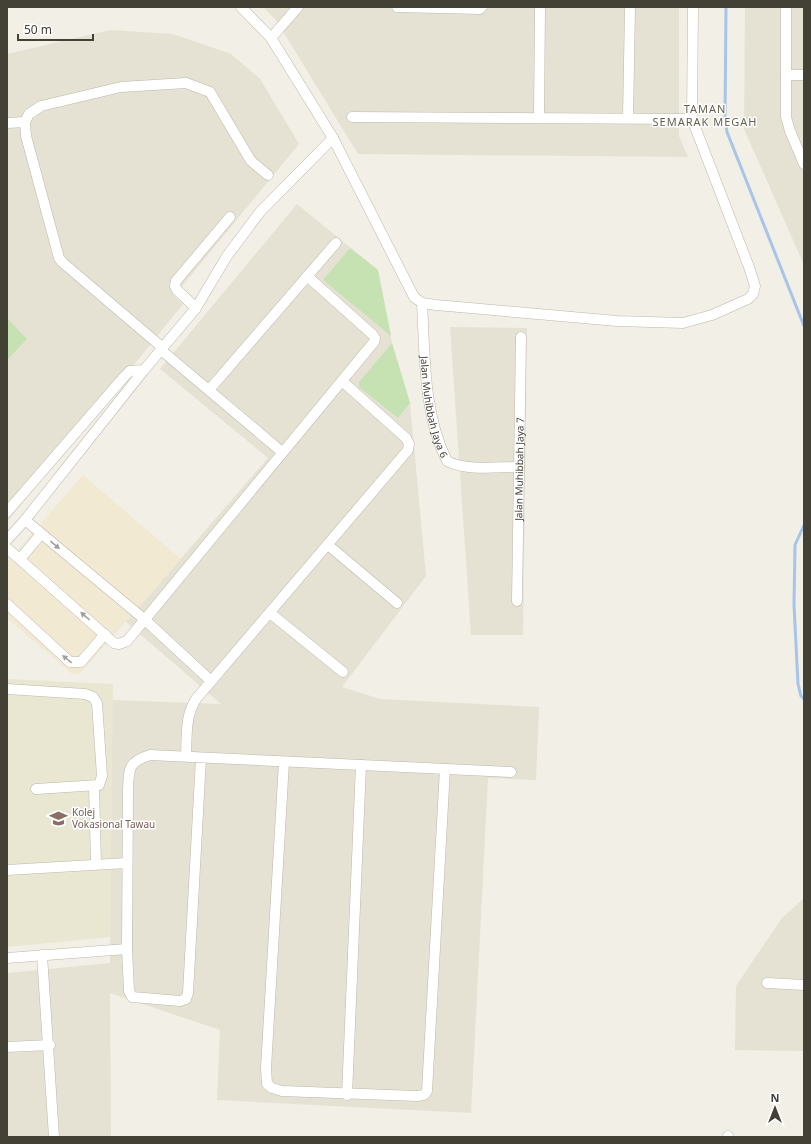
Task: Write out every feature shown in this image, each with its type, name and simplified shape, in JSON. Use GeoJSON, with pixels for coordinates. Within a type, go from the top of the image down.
{"type":"FeatureCollection","features":[{"type":"Feature","properties":{"kind":"street"},"geometry":{"type":"LineString","coordinates":[[241,7],[272,38],[333,138],[408,289],[414,297],[422,303],[617,321],[667,324],[683,323],[712,315],[748,299],[753,294],[755,286],[753,277],[692,119],[694,7]]}},
{"type":"Feature","properties":{"kind":"street"},"geometry":{"type":"LineString","coordinates":[[272,38],[298,7]]}},
{"type":"Feature","properties":{"kind":"street"},"geometry":{"type":"LineString","coordinates":[[397,7],[480,9],[482,7]]}},
{"type":"Feature","properties":{"kind":"street"},"geometry":{"type":"LineString","coordinates":[[539,117],[540,7]]}},
{"type":"Feature","properties":{"kind":"street"},"geometry":{"type":"LineString","coordinates":[[628,118],[630,7]]}},
{"type":"Feature","properties":{"kind":"street"},"geometry":{"type":"LineString","coordinates":[[786,7],[786,117],[790,131],[804,164]]}},
{"type":"Feature","properties":{"kind":"street"},"geometry":{"type":"LineString","coordinates":[[786,74],[804,75]]}},
{"type":"Feature","properties":{"kind":"street"},"geometry":{"type":"LineString","coordinates":[[268,175],[251,161],[210,92],[186,83],[121,87],[49,104],[34,109],[25,122],[26,136],[59,258],[62,262],[282,452]]}},
{"type":"Feature","properties":{"kind":"street"},"geometry":{"type":"LineString","coordinates":[[352,117],[692,119]]}},
{"type":"Feature","properties":{"kind":"street"},"geometry":{"type":"LineString","coordinates":[[7,123],[25,122]]}},
{"type":"Feature","properties":{"kind":"street"},"geometry":{"type":"LineString","coordinates":[[7,540],[25,520],[144,370],[196,308],[227,256],[260,212],[333,138]]}},
{"type":"Feature","properties":{"kind":"street"},"geometry":{"type":"LineString","coordinates":[[196,308],[177,290],[175,284],[230,217]]}},
{"type":"Feature","properties":{"kind":"street"},"geometry":{"type":"LineString","coordinates":[[209,390],[336,243]]}},
{"type":"Feature","properties":{"kind":"street"},"geometry":{"type":"LineString","coordinates":[[7,548],[114,643],[123,643],[342,381],[375,338],[307,276]]}},
{"type":"Feature","properties":{"kind":"street","name":"Jalan Muhibbah Jaya 6"},"geometry":{"type":"LineString","coordinates":[[422,303],[429,400],[434,422],[447,461],[454,465],[464,466],[519,467]]}},
{"type":"Feature","properties":{"kind":"street","name":"Jalan Muhibbah Jaya 7"},"geometry":{"type":"LineString","coordinates":[[517,601],[521,337]]}},
{"type":"Feature","properties":{"kind":"street"},"geometry":{"type":"LineString","coordinates":[[7,512],[123,378],[130,371],[144,370]]}},
{"type":"Feature","properties":{"kind":"street"},"geometry":{"type":"LineString","coordinates":[[186,756],[189,711],[196,699],[408,450],[409,444],[406,438],[342,381]]}},
{"type":"Feature","properties":{"kind":"street"},"geometry":{"type":"LineString","coordinates":[[25,520],[144,619],[211,681]]}},
{"type":"Feature","properties":{"kind":"street"},"geometry":{"type":"LineString","coordinates":[[20,560],[42,534]]}},
{"type":"Feature","properties":{"kind":"street"},"geometry":{"type":"LineString","coordinates":[[328,545],[397,603]]}},
{"type":"Feature","properties":{"kind":"street"},"geometry":{"type":"LineString","coordinates":[[7,604],[70,662],[81,662],[105,634]]}},
{"type":"Feature","properties":{"kind":"street"},"geometry":{"type":"LineString","coordinates":[[270,612],[343,672]]}},
{"type":"Feature","properties":{"kind":"street"},"geometry":{"type":"LineString","coordinates":[[7,690],[85,694],[93,697],[97,702],[102,776],[99,785],[36,789]]}},
{"type":"Feature","properties":{"kind":"street"},"geometry":{"type":"LineString","coordinates":[[202,758],[188,993],[186,1000],[180,1001],[132,997],[129,991],[127,949],[128,791],[131,766],[137,759],[150,755],[186,756],[202,758],[511,772]]}},
{"type":"Feature","properties":{"kind":"street"},"geometry":{"type":"LineString","coordinates":[[284,762],[267,1060],[267,1084],[272,1088],[282,1091],[347,1095],[417,1096],[424,1095],[427,1091],[445,769]]}},
{"type":"Feature","properties":{"kind":"street"},"geometry":{"type":"LineString","coordinates":[[347,1095],[362,765]]}},
{"type":"Feature","properties":{"kind":"street"},"geometry":{"type":"LineString","coordinates":[[94,786],[96,864]]}},
{"type":"Feature","properties":{"kind":"street"},"geometry":{"type":"LineString","coordinates":[[7,870],[127,863]]}},
{"type":"Feature","properties":{"kind":"street"},"geometry":{"type":"LineString","coordinates":[[7,958],[127,949]]}},
{"type":"Feature","properties":{"kind":"street"},"geometry":{"type":"LineString","coordinates":[[42,955],[50,1045],[54,1137]]}},
{"type":"Feature","properties":{"kind":"street"},"geometry":{"type":"LineString","coordinates":[[767,983],[804,985]]}},
{"type":"Feature","properties":{"kind":"street"},"geometry":{"type":"LineString","coordinates":[[7,1047],[50,1045]]}},
{"type":"Feature","properties":{"kind":"shaded area"},"geometry":{"type":"Polygon","coordinates":[[[263,7],[679,7],[679,136],[688,157],[358,154],[276,20],[263,7]]]}},
{"type":"Feature","properties":{"kind":"shaded area"},"geometry":{"type":"Polygon","coordinates":[[[745,7],[804,7],[804,265],[744,129],[745,7]]]}},
{"type":"Feature","properties":{"kind":"shaded area"},"geometry":{"type":"Polygon","coordinates":[[[110,30],[173,34],[231,54],[260,79],[299,144],[174,296],[183,304],[7,522],[7,54],[110,30]]]}},
{"type":"Feature","properties":{"kind":"shaded area"},"geometry":{"type":"Polygon","coordinates":[[[297,204],[378,270],[392,343],[410,403],[426,576],[342,687],[380,699],[539,707],[536,780],[488,778],[471,1113],[217,1100],[220,1030],[110,993],[111,1137],[7,1137],[7,973],[110,963],[112,700],[221,704],[126,622],[268,458],[160,369],[297,204]]]}},
{"type":"Feature","properties":{"kind":"shaded area"},"geometry":{"type":"Polygon","coordinates":[[[450,327],[527,328],[523,635],[471,635],[450,327]]]}},
{"type":"Feature","properties":{"kind":"shaded area"},"geometry":{"type":"Polygon","coordinates":[[[83,475],[181,559],[80,674],[72,674],[7,618],[7,562],[83,475]]]}},
{"type":"Feature","properties":{"kind":"shaded area","name":"Kolej Vokasional Tawau"},"geometry":{"type":"Polygon","coordinates":[[[7,679],[113,684],[110,937],[7,947],[7,679]]]}},
{"type":"Feature","properties":{"kind":"shaded area"},"geometry":{"type":"Polygon","coordinates":[[[804,898],[804,1051],[735,1050],[736,986],[782,918],[804,898]]]}},
{"type":"Feature","properties":{"kind":"green space"},"geometry":{"type":"Polygon","coordinates":[[[350,248],[378,270],[391,336],[323,280],[350,248]]]}},
{"type":"Feature","properties":{"kind":"green space"},"geometry":{"type":"Polygon","coordinates":[[[7,318],[27,339],[7,360],[7,318]]]}},
{"type":"Feature","properties":{"kind":"green space"},"geometry":{"type":"Polygon","coordinates":[[[392,343],[410,403],[398,418],[359,387],[359,382],[392,343]]]}},
{"type":"Feature","properties":{"kind":"waterway"},"geometry":{"type":"LineString","coordinates":[[726,7],[725,119],[727,132],[804,326]]}},
{"type":"Feature","properties":{"kind":"waterway"},"geometry":{"type":"LineString","coordinates":[[804,525],[795,545],[794,605],[798,684],[801,696],[804,699]]}},
{"type":"Feature","properties":{"kind":"place","name":"Kolej Vokasional Tawau"},"geometry":{"type":"Point","coordinates":[59,818]}},
{"type":"Feature","properties":{"kind":"district","name":"TAMAN SEMARAK MEGAH"},"geometry":{"type":"Point","coordinates":[705,114]}}]}
